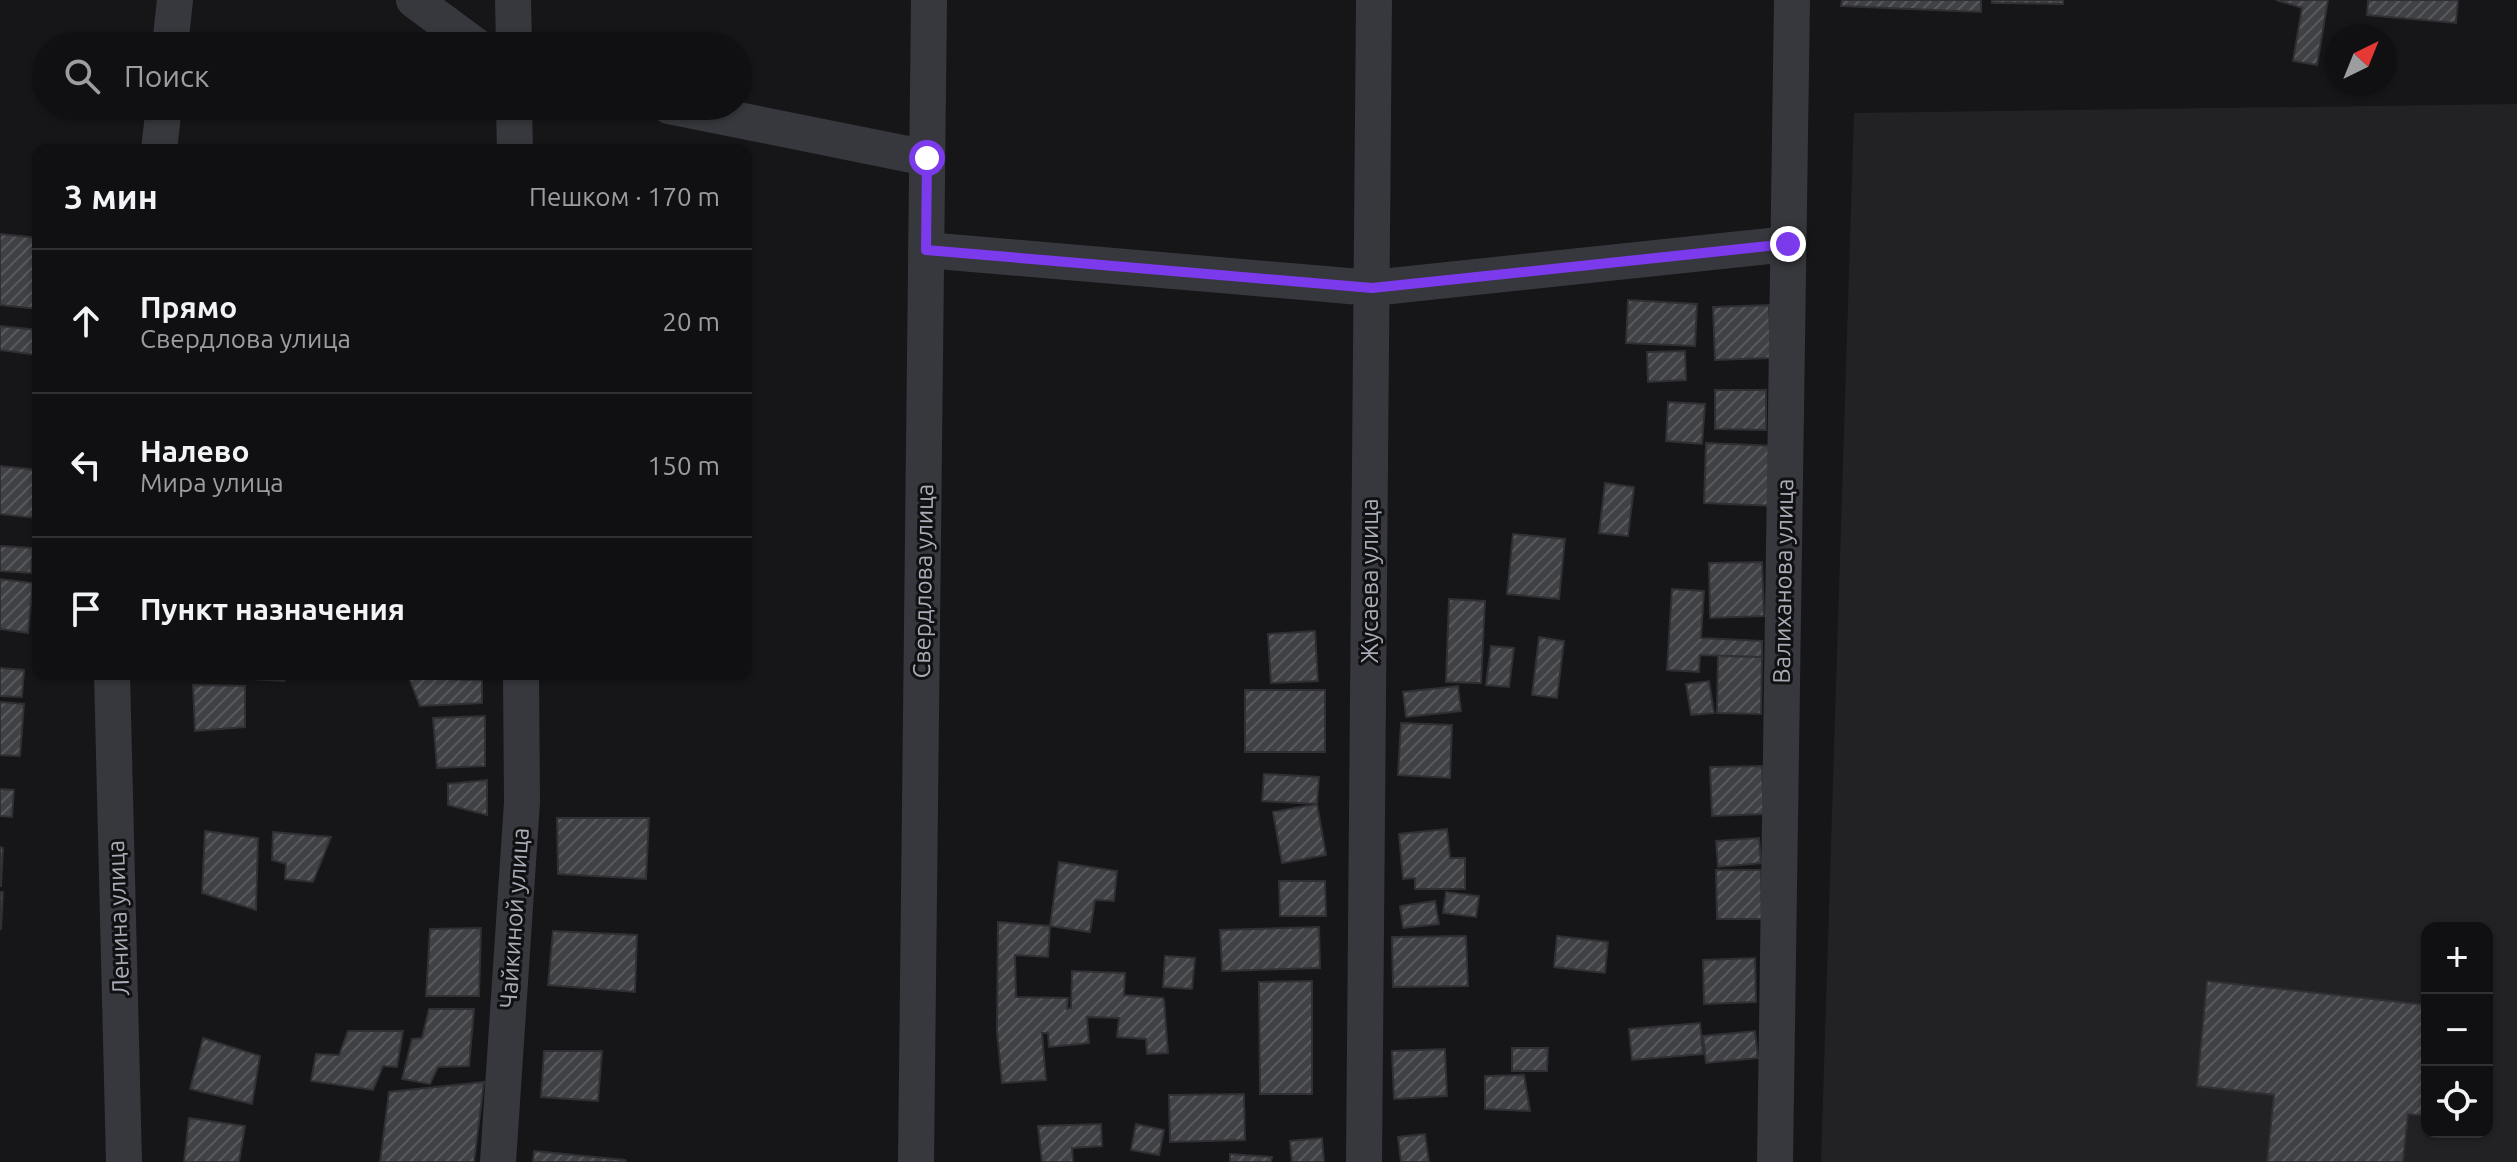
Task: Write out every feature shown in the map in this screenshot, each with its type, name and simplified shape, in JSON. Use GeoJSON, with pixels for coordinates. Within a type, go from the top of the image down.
{"type":"FeatureCollection","features":[{"type":"Feature","properties":{"kind":"street"},"geometry":{"type":"LineString","coordinates":[[172,32],[175,0]]}},
{"type":"Feature","properties":{"kind":"street"},"geometry":{"type":"LineString","coordinates":[[414,0],[457,32]]}},
{"type":"Feature","properties":{"kind":"street"},"geometry":{"type":"LineString","coordinates":[[513,0],[514,32]]}},
{"type":"Feature","properties":{"kind":"street","name":"Свердлова улица"},"geometry":{"type":"LineString","coordinates":[[916,1162],[929,0]]}},
{"type":"Feature","properties":{"kind":"street","name":"Жусаева улица"},"geometry":{"type":"LineString","coordinates":[[1364,1162],[1374,0]]}},
{"type":"Feature","properties":{"kind":"street","name":"Валиханова улица"},"geometry":{"type":"LineString","coordinates":[[1775,1162],[1792,0]]}},
{"type":"Feature","properties":{"kind":"street"},"geometry":{"type":"LineString","coordinates":[[160,144],[162,120]]}},
{"type":"Feature","properties":{"kind":"street"},"geometry":{"type":"LineString","coordinates":[[514,120],[515,144]]}},
{"type":"Feature","properties":{"kind":"street"},"geometry":{"type":"LineString","coordinates":[[738,120],[927,158]]}},
{"type":"Feature","properties":{"kind":"street"},"geometry":{"type":"LineString","coordinates":[[926,250],[1372,288],[1788,244]]}},
{"type":"Feature","properties":{"kind":"street","name":"Ленина улица"},"geometry":{"type":"LineString","coordinates":[[112,680],[124,1162]]}},
{"type":"Feature","properties":{"kind":"street","name":"Чайкиной улица"},"geometry":{"type":"LineString","coordinates":[[498,1162],[522,802],[521,680]]}},
{"type":"Feature","properties":{"kind":"shaded area"},"geometry":{"type":"Polygon","coordinates":[[[2517,104],[2517,1162],[1821,1162],[1854,113],[2517,104]]]}},
{"type":"Feature","properties":{"kind":"building"},"geometry":{"type":"Polygon","coordinates":[[[1842,0],[1981,0],[1981,12],[1841,6],[1842,0]]]}},
{"type":"Feature","properties":{"kind":"building"},"geometry":{"type":"Polygon","coordinates":[[[1992,0],[2063,0],[2063,4],[1992,3],[1992,0]]]}},
{"type":"Feature","properties":{"kind":"building"},"geometry":{"type":"Polygon","coordinates":[[[2276,0],[2328,0],[2317,65],[2293,61],[2302,8],[2276,0]]]}},
{"type":"Feature","properties":{"kind":"building"},"geometry":{"type":"Polygon","coordinates":[[[2368,0],[2458,0],[2456,23],[2367,15],[2368,0]]]}},
{"type":"Feature","properties":{"kind":"building"},"geometry":{"type":"Polygon","coordinates":[[[0,234],[32,237],[32,308],[0,305],[0,234]]]}},
{"type":"Feature","properties":{"kind":"building"},"geometry":{"type":"Polygon","coordinates":[[[1628,300],[1697,304],[1695,346],[1626,343],[1628,300]]]}},
{"type":"Feature","properties":{"kind":"building"},"geometry":{"type":"Polygon","coordinates":[[[1769,305],[1771,358],[1715,360],[1713,307],[1769,305]]]}},
{"type":"Feature","properties":{"kind":"building"},"geometry":{"type":"Polygon","coordinates":[[[0,326],[32,329],[32,354],[0,350],[0,326]]]}},
{"type":"Feature","properties":{"kind":"building"},"geometry":{"type":"Polygon","coordinates":[[[1685,351],[1686,380],[1648,382],[1647,352],[1685,351]]]}},
{"type":"Feature","properties":{"kind":"building"},"geometry":{"type":"Polygon","coordinates":[[[1715,390],[1766,390],[1766,430],[1715,429],[1715,390]]]}},
{"type":"Feature","properties":{"kind":"building"},"geometry":{"type":"Polygon","coordinates":[[[1668,402],[1705,404],[1702,444],[1666,441],[1668,402]]]}},
{"type":"Feature","properties":{"kind":"building"},"geometry":{"type":"Polygon","coordinates":[[[1706,443],[1778,446],[1776,506],[1704,503],[1706,443]]]}},
{"type":"Feature","properties":{"kind":"building"},"geometry":{"type":"Polygon","coordinates":[[[0,466],[32,469],[32,518],[0,514],[0,466]]]}},
{"type":"Feature","properties":{"kind":"building"},"geometry":{"type":"Polygon","coordinates":[[[1605,483],[1634,487],[1628,536],[1599,533],[1605,483]]]}},
{"type":"Feature","properties":{"kind":"building"},"geometry":{"type":"Polygon","coordinates":[[[1513,534],[1565,539],[1559,599],[1507,594],[1513,534]]]}},
{"type":"Feature","properties":{"kind":"building"},"geometry":{"type":"Polygon","coordinates":[[[0,546],[32,548],[31,573],[0,571],[0,546]]]}},
{"type":"Feature","properties":{"kind":"building"},"geometry":{"type":"Polygon","coordinates":[[[1762,562],[1764,616],[1710,618],[1709,563],[1762,562]]]}},
{"type":"Feature","properties":{"kind":"building"},"geometry":{"type":"Polygon","coordinates":[[[0,579],[32,583],[28,633],[0,629],[0,579]]]}},
{"type":"Feature","properties":{"kind":"building"},"geometry":{"type":"Polygon","coordinates":[[[1672,589],[1704,591],[1701,638],[1762,641],[1762,657],[1700,655],[1699,672],[1667,670],[1672,589]]]}},
{"type":"Feature","properties":{"kind":"building"},"geometry":{"type":"Polygon","coordinates":[[[1449,599],[1485,601],[1481,683],[1446,682],[1449,599]]]}},
{"type":"Feature","properties":{"kind":"building"},"geometry":{"type":"Polygon","coordinates":[[[1315,631],[1318,681],[1271,683],[1268,634],[1315,631]]]}},
{"type":"Feature","properties":{"kind":"building"},"geometry":{"type":"Polygon","coordinates":[[[1539,637],[1564,641],[1557,698],[1532,695],[1539,637]]]}},
{"type":"Feature","properties":{"kind":"building"},"geometry":{"type":"Polygon","coordinates":[[[1491,646],[1514,648],[1509,687],[1486,685],[1491,646]]]}},
{"type":"Feature","properties":{"kind":"building"},"geometry":{"type":"Polygon","coordinates":[[[1718,656],[1762,657],[1761,714],[1717,713],[1718,656]]]}},
{"type":"Feature","properties":{"kind":"building"},"geometry":{"type":"Polygon","coordinates":[[[0,668],[24,670],[22,697],[0,696],[0,668]]]}},
{"type":"Feature","properties":{"kind":"building"},"geometry":{"type":"Polygon","coordinates":[[[410,680],[482,680],[482,703],[420,706],[410,680]]]}},
{"type":"Feature","properties":{"kind":"building"},"geometry":{"type":"Polygon","coordinates":[[[1709,681],[1714,713],[1691,715],[1686,684],[1709,681]]]}},
{"type":"Feature","properties":{"kind":"building"},"geometry":{"type":"Polygon","coordinates":[[[193,685],[245,686],[245,727],[195,731],[193,685]]]}},
{"type":"Feature","properties":{"kind":"building"},"geometry":{"type":"Polygon","coordinates":[[[1458,686],[1461,711],[1406,717],[1403,692],[1458,686]]]}},
{"type":"Feature","properties":{"kind":"building"},"geometry":{"type":"Polygon","coordinates":[[[1245,690],[1325,690],[1325,752],[1245,752],[1245,690]]]}},
{"type":"Feature","properties":{"kind":"building"},"geometry":{"type":"Polygon","coordinates":[[[0,702],[24,704],[20,756],[0,755],[0,702]]]}},
{"type":"Feature","properties":{"kind":"building"},"geometry":{"type":"Polygon","coordinates":[[[485,716],[485,766],[437,768],[433,718],[485,716]]]}},
{"type":"Feature","properties":{"kind":"building"},"geometry":{"type":"Polygon","coordinates":[[[1401,723],[1452,725],[1450,778],[1398,775],[1401,723]]]}},
{"type":"Feature","properties":{"kind":"building"},"geometry":{"type":"Polygon","coordinates":[[[1762,766],[1764,814],[1712,816],[1710,767],[1762,766]]]}},
{"type":"Feature","properties":{"kind":"building"},"geometry":{"type":"Polygon","coordinates":[[[1264,774],[1319,777],[1317,804],[1262,801],[1264,774]]]}},
{"type":"Feature","properties":{"kind":"building"},"geometry":{"type":"Polygon","coordinates":[[[487,780],[487,815],[448,805],[448,784],[487,780]]]}},
{"type":"Feature","properties":{"kind":"building"},"geometry":{"type":"Polygon","coordinates":[[[0,789],[14,790],[12,817],[0,816],[0,789]]]}},
{"type":"Feature","properties":{"kind":"building"},"geometry":{"type":"Polygon","coordinates":[[[1317,804],[1326,855],[1282,863],[1273,812],[1317,804]]]}},
{"type":"Feature","properties":{"kind":"building"},"geometry":{"type":"Polygon","coordinates":[[[557,818],[649,818],[646,879],[558,874],[557,818]]]}},
{"type":"Feature","properties":{"kind":"building"},"geometry":{"type":"Polygon","coordinates":[[[1447,829],[1450,858],[1465,858],[1465,889],[1415,889],[1415,878],[1403,879],[1399,834],[1447,829]]]}},
{"type":"Feature","properties":{"kind":"building"},"geometry":{"type":"Polygon","coordinates":[[[205,831],[258,838],[256,910],[202,893],[205,831]]]}},
{"type":"Feature","properties":{"kind":"building"},"geometry":{"type":"Polygon","coordinates":[[[273,832],[331,837],[313,882],[285,879],[286,864],[272,860],[273,832]]]}},
{"type":"Feature","properties":{"kind":"building"},"geometry":{"type":"Polygon","coordinates":[[[1759,838],[1761,863],[1718,867],[1716,841],[1759,838]]]}},
{"type":"Feature","properties":{"kind":"building"},"geometry":{"type":"Polygon","coordinates":[[[0,847],[3,848],[1,886],[0,886],[0,847]]]}},
{"type":"Feature","properties":{"kind":"building"},"geometry":{"type":"Polygon","coordinates":[[[1059,862],[1117,871],[1114,901],[1095,900],[1090,932],[1050,926],[1059,862]]]}},
{"type":"Feature","properties":{"kind":"building"},"geometry":{"type":"Polygon","coordinates":[[[1716,870],[1761,870],[1762,919],[1717,919],[1716,870]]]}},
{"type":"Feature","properties":{"kind":"building"},"geometry":{"type":"Polygon","coordinates":[[[1279,881],[1325,881],[1326,916],[1280,916],[1279,881]]]}},
{"type":"Feature","properties":{"kind":"building"},"geometry":{"type":"Polygon","coordinates":[[[0,892],[3,892],[1,929],[0,929],[0,892]]]}},
{"type":"Feature","properties":{"kind":"building"},"geometry":{"type":"Polygon","coordinates":[[[1446,892],[1479,896],[1476,917],[1443,913],[1446,892]]]}},
{"type":"Feature","properties":{"kind":"building"},"geometry":{"type":"Polygon","coordinates":[[[1435,901],[1439,924],[1403,928],[1400,906],[1435,901]]]}},
{"type":"Feature","properties":{"kind":"building"},"geometry":{"type":"Polygon","coordinates":[[[998,922],[1050,926],[1048,957],[1015,955],[1016,997],[1068,998],[1067,1009],[1071,1008],[1072,971],[1125,973],[1124,995],[1163,998],[1168,1053],[1147,1054],[1146,1039],[1117,1037],[1119,1018],[1087,1017],[1089,1043],[1049,1047],[1048,1033],[1042,1033],[1046,1080],[1002,1083],[997,1032],[998,922]]]}},
{"type":"Feature","properties":{"kind":"building"},"geometry":{"type":"Polygon","coordinates":[[[1319,927],[1320,968],[1222,971],[1220,930],[1319,927]]]}},
{"type":"Feature","properties":{"kind":"building"},"geometry":{"type":"Polygon","coordinates":[[[481,928],[479,996],[426,996],[430,929],[481,928]]]}},
{"type":"Feature","properties":{"kind":"building"},"geometry":{"type":"Polygon","coordinates":[[[553,931],[637,935],[635,992],[548,985],[553,931]]]}},
{"type":"Feature","properties":{"kind":"building"},"geometry":{"type":"Polygon","coordinates":[[[1466,936],[1468,986],[1393,987],[1392,937],[1466,936]]]}},
{"type":"Feature","properties":{"kind":"building"},"geometry":{"type":"Polygon","coordinates":[[[1557,936],[1608,942],[1605,973],[1554,967],[1557,936]]]}},
{"type":"Feature","properties":{"kind":"building"},"geometry":{"type":"Polygon","coordinates":[[[1165,956],[1195,958],[1192,989],[1163,987],[1165,956]]]}},
{"type":"Feature","properties":{"kind":"building"},"geometry":{"type":"Polygon","coordinates":[[[1755,958],[1756,1002],[1704,1004],[1703,960],[1755,958]]]}},
{"type":"Feature","properties":{"kind":"building"},"geometry":{"type":"Polygon","coordinates":[[[1312,981],[1312,1094],[1260,1094],[1259,982],[1312,981]]]}},
{"type":"Feature","properties":{"kind":"building"},"geometry":{"type":"Polygon","coordinates":[[[2207,981],[2421,1004],[2421,1115],[2408,1114],[2403,1162],[2267,1162],[2274,1095],[2197,1086],[2207,981]]]}},
{"type":"Feature","properties":{"kind":"building"},"geometry":{"type":"Polygon","coordinates":[[[429,1009],[474,1009],[469,1066],[438,1067],[430,1084],[402,1079],[412,1039],[422,1038],[429,1009]]]}},
{"type":"Feature","properties":{"kind":"building"},"geometry":{"type":"Polygon","coordinates":[[[1700,1023],[1703,1054],[1632,1060],[1629,1029],[1700,1023]]]}},
{"type":"Feature","properties":{"kind":"building"},"geometry":{"type":"Polygon","coordinates":[[[348,1031],[403,1031],[397,1067],[383,1066],[373,1090],[311,1081],[316,1054],[339,1055],[348,1031]]]}},
{"type":"Feature","properties":{"kind":"building"},"geometry":{"type":"Polygon","coordinates":[[[1755,1031],[1758,1058],[1706,1063],[1703,1036],[1755,1031]]]}},
{"type":"Feature","properties":{"kind":"building"},"geometry":{"type":"Polygon","coordinates":[[[203,1038],[260,1056],[252,1104],[190,1089],[203,1038]]]}},
{"type":"Feature","properties":{"kind":"building"},"geometry":{"type":"Polygon","coordinates":[[[1512,1048],[1548,1048],[1547,1071],[1512,1071],[1512,1048]]]}},
{"type":"Feature","properties":{"kind":"building"},"geometry":{"type":"Polygon","coordinates":[[[1445,1049],[1447,1096],[1394,1099],[1392,1051],[1445,1049]]]}},
{"type":"Feature","properties":{"kind":"building"},"geometry":{"type":"Polygon","coordinates":[[[544,1051],[602,1051],[598,1101],[541,1097],[544,1051]]]}},
{"type":"Feature","properties":{"kind":"building"},"geometry":{"type":"Polygon","coordinates":[[[1524,1075],[1530,1111],[1485,1109],[1485,1076],[1524,1075]]]}},
{"type":"Feature","properties":{"kind":"building"},"geometry":{"type":"Polygon","coordinates":[[[484,1082],[474,1162],[380,1162],[389,1092],[484,1082]]]}},
{"type":"Feature","properties":{"kind":"building"},"geometry":{"type":"Polygon","coordinates":[[[1244,1094],[1245,1140],[1170,1142],[1169,1095],[1244,1094]]]}},
{"type":"Feature","properties":{"kind":"building"},"geometry":{"type":"Polygon","coordinates":[[[189,1118],[245,1126],[239,1162],[184,1162],[189,1118]]]}},
{"type":"Feature","properties":{"kind":"building"},"geometry":{"type":"Polygon","coordinates":[[[1101,1124],[1102,1146],[1072,1148],[1073,1162],[1042,1162],[1038,1126],[1101,1124]]]}},
{"type":"Feature","properties":{"kind":"building"},"geometry":{"type":"Polygon","coordinates":[[[1136,1124],[1164,1130],[1159,1155],[1131,1150],[1136,1124]]]}},
{"type":"Feature","properties":{"kind":"building"},"geometry":{"type":"Polygon","coordinates":[[[1425,1134],[1429,1162],[1401,1162],[1398,1137],[1425,1134]]]}},
{"type":"Feature","properties":{"kind":"building"},"geometry":{"type":"Polygon","coordinates":[[[1322,1138],[1324,1162],[1292,1162],[1290,1141],[1322,1138]]]}},
{"type":"Feature","properties":{"kind":"building"},"geometry":{"type":"Polygon","coordinates":[[[534,1151],[625,1160],[626,1162],[533,1162],[534,1151]]]}},
{"type":"Feature","properties":{"kind":"building"},"geometry":{"type":"Polygon","coordinates":[[[1230,1154],[1272,1157],[1271,1162],[1230,1162],[1230,1154]]]}},
{"type":"Feature","properties":{"kind":"route"},"geometry":{"type":"LineString","coordinates":[[927,158],[926,250],[1372,288],[1788,244]]}}]}
